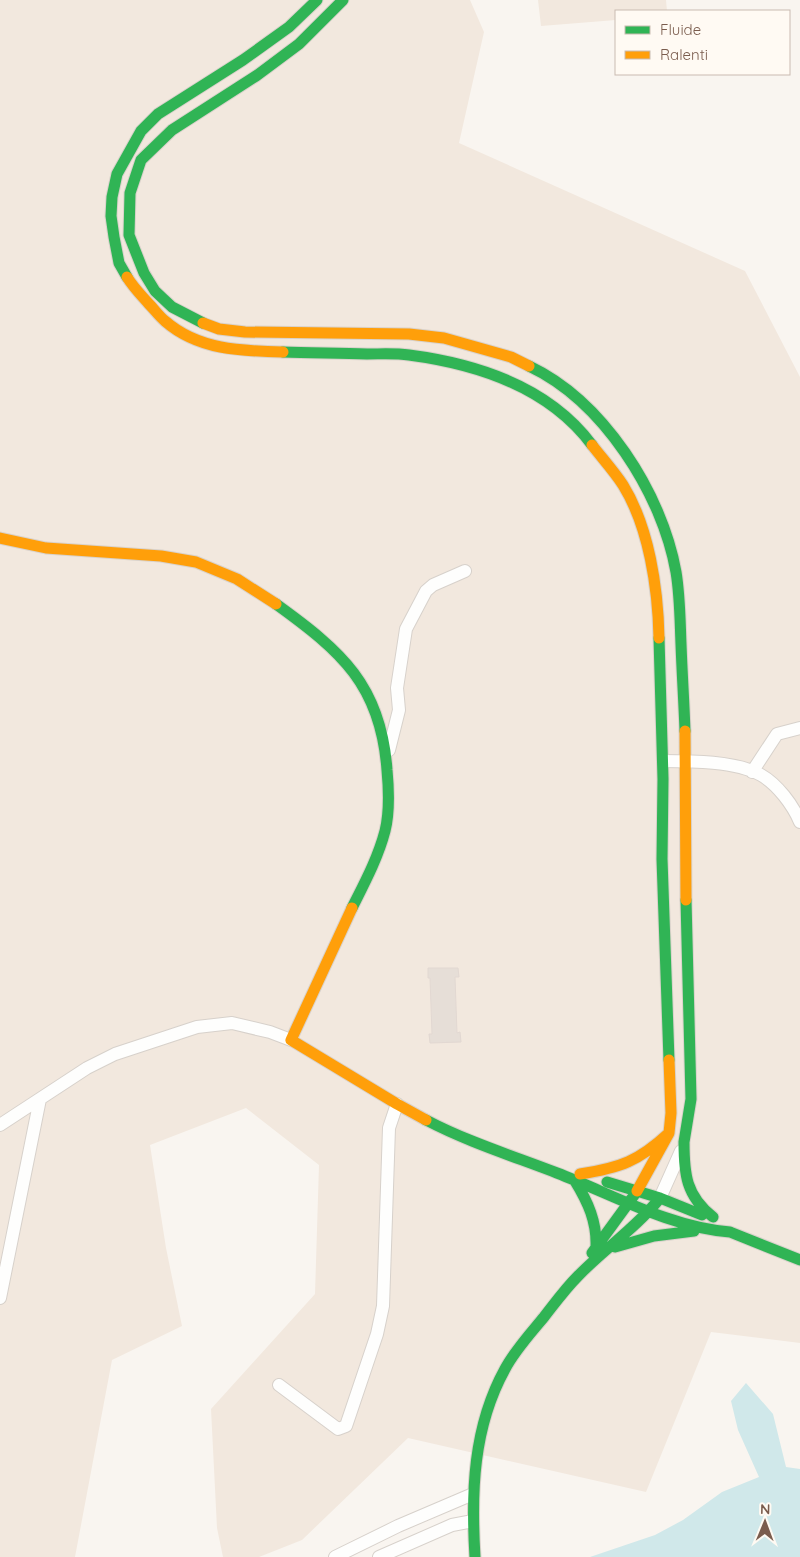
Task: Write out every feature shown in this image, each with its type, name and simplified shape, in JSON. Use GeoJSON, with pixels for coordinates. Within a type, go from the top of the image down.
{"type":"FeatureCollection","features":[{"type":"Feature","properties":{"kind":"street"},"geometry":{"type":"LineString","coordinates":[[317,0],[289,27],[158,114],[141,131],[117,174],[112,197],[111,216],[114,237],[120,263],[132,285],[165,321],[187,336],[212,346],[246,352],[408,355],[473,367],[542,398],[564,413],[583,432],[622,485],[638,516],[649,550],[659,620],[663,761],[662,859],[671,1113],[669,1133],[658,1157],[637,1191],[627,1202],[601,1249],[520,1347],[506,1368],[493,1394],[477,1450],[473,1476],[474,1557]]}},
{"type":"Feature","properties":{"kind":"street"},"geometry":{"type":"LineString","coordinates":[[344,0],[300,44],[256,76],[172,130],[141,160],[130,193],[129,236],[144,272],[155,291],[172,307],[193,319],[219,329],[246,332],[409,334],[444,338],[512,357],[541,372],[570,392],[592,411],[614,437],[636,470],[653,501],[668,537],[676,573],[680,612],[686,761],[686,944],[691,1099],[684,1142],[684,1168],[687,1183],[699,1205],[730,1232]]}},
{"type":"Feature","properties":{"kind":"street"},"geometry":{"type":"LineString","coordinates":[[0,538],[36,548],[67,552],[174,557],[224,572],[254,589],[322,637],[345,660],[360,678],[370,695],[377,712],[388,755]]}},
{"type":"Feature","properties":{"kind":"street"},"geometry":{"type":"LineString","coordinates":[[291,1040],[384,837],[388,808],[388,755],[398,710],[398,688],[406,629],[426,591],[434,585],[465,571]]}},
{"type":"Feature","properties":{"kind":"street"},"geometry":{"type":"LineString","coordinates":[[752,772],[777,734],[800,728]]}},
{"type":"Feature","properties":{"kind":"street"},"geometry":{"type":"LineString","coordinates":[[663,761],[686,761],[738,768],[761,775],[782,794],[800,822]]}},
{"type":"Feature","properties":{"kind":"street"},"geometry":{"type":"LineString","coordinates":[[0,1125],[87,1068],[115,1054],[196,1027],[232,1024],[270,1032],[291,1040],[397,1104],[473,1142],[558,1173],[660,1198],[716,1220]]}},
{"type":"Feature","properties":{"kind":"street"},"geometry":{"type":"LineString","coordinates":[[0,1298],[40,1099]]}},
{"type":"Feature","properties":{"kind":"street"},"geometry":{"type":"LineString","coordinates":[[279,1385],[338,1429],[346,1426],[377,1334],[383,1306],[389,1128],[397,1104]]}},
{"type":"Feature","properties":{"kind":"street"},"geometry":{"type":"LineString","coordinates":[[578,1178],[621,1167],[645,1154],[669,1133]]}},
{"type":"Feature","properties":{"kind":"street"},"geometry":{"type":"LineString","coordinates":[[601,1249],[650,1212],[660,1198],[684,1142]]}},
{"type":"Feature","properties":{"kind":"street"},"geometry":{"type":"LineString","coordinates":[[578,1178],[650,1212],[708,1230]]}},
{"type":"Feature","properties":{"kind":"street"},"geometry":{"type":"LineString","coordinates":[[578,1178],[595,1222],[601,1249]]}},
{"type":"Feature","properties":{"kind":"street"},"geometry":{"type":"LineString","coordinates":[[601,1249],[665,1233],[708,1230],[730,1232],[800,1260]]}},
{"type":"Feature","properties":{"kind":"street"},"geometry":{"type":"LineString","coordinates":[[335,1557],[398,1526],[473,1494]]}},
{"type":"Feature","properties":{"kind":"street"},"geometry":{"type":"LineString","coordinates":[[379,1557],[452,1525],[473,1521]]}},
{"type":"Feature","properties":{"kind":"shaded area"},"geometry":{"type":"Polygon","coordinates":[[[0,0],[470,0],[484,32],[459,143],[745,271],[800,377],[800,1343],[711,1332],[646,1492],[408,1438],[302,1540],[259,1557],[223,1557],[217,1528],[211,1409],[315,1294],[319,1165],[246,1108],[150,1145],[166,1248],[182,1326],[112,1360],[75,1557],[0,1557],[0,0]]]}},
{"type":"Feature","properties":{"kind":"shaded area"},"geometry":{"type":"Polygon","coordinates":[[[538,0],[666,0],[667,10],[615,10],[615,20],[541,26],[538,0]]]}},
{"type":"Feature","properties":{"kind":"water"},"geometry":{"type":"Polygon","coordinates":[[[746,1383],[773,1414],[786,1467],[800,1469],[800,1557],[590,1557],[655,1535],[683,1520],[722,1492],[759,1477],[738,1430],[731,1401],[746,1383]]]}},
{"type":"Feature","properties":{"kind":"building"},"geometry":{"type":"Polygon","coordinates":[[[428,968],[458,968],[459,977],[455,977],[457,1033],[460,1032],[461,1042],[430,1043],[429,1034],[432,1034],[428,968]]]}},
{"type":"Feature","properties":{"kind":"traffic: fast"},"geometry":{"type":"LineString","coordinates":[[127,277],[119,263],[114,237],[111,216],[112,197],[117,174],[141,131],[158,114],[243,60],[289,27],[317,0]]}},
{"type":"Feature","properties":{"kind":"traffic: fast"},"geometry":{"type":"LineString","coordinates":[[203,323],[172,307],[155,291],[144,273],[129,235],[130,193],[141,160],[172,130],[256,76],[299,44],[343,0]]}},
{"type":"Feature","properties":{"kind":"traffic: fast"},"geometry":{"type":"LineString","coordinates":[[283,352],[404,354],[435,359],[486,372],[533,393],[555,408],[575,425],[592,445]]}},
{"type":"Feature","properties":{"kind":"traffic: fast"},"geometry":{"type":"LineString","coordinates":[[529,366],[556,382],[581,402],[604,426],[625,452],[643,481],[658,511],[669,542],[676,572],[680,608],[685,731]]}},
{"type":"Feature","properties":{"kind":"traffic: fast"},"geometry":{"type":"LineString","coordinates":[[276,604],[320,638],[354,673],[376,715],[383,740],[389,793],[387,823],[375,861],[352,908]]}},
{"type":"Feature","properties":{"kind":"traffic: fast"},"geometry":{"type":"LineString","coordinates":[[659,638],[663,779],[662,859],[669,1060]]}},
{"type":"Feature","properties":{"kind":"traffic: fast"},"geometry":{"type":"LineString","coordinates":[[684,1142],[691,1099],[686,900]]}},
{"type":"Feature","properties":{"kind":"traffic: fast"},"geometry":{"type":"LineString","coordinates":[[426,1120],[474,1142],[557,1173],[663,1217],[707,1229],[730,1232]]}},
{"type":"Feature","properties":{"kind":"traffic: fast"},"geometry":{"type":"LineString","coordinates":[[684,1142],[688,1184],[697,1201],[713,1217]]}},
{"type":"Feature","properties":{"kind":"traffic: fast"},"geometry":{"type":"LineString","coordinates":[[575,1181],[591,1213],[595,1229],[596,1247]]}},
{"type":"Feature","properties":{"kind":"traffic: fast"},"geometry":{"type":"LineString","coordinates":[[607,1182],[660,1198],[702,1215]]}},
{"type":"Feature","properties":{"kind":"traffic: fast"},"geometry":{"type":"LineString","coordinates":[[592,1253],[635,1194]]}},
{"type":"Feature","properties":{"kind":"traffic: fast"},"geometry":{"type":"LineString","coordinates":[[475,1557],[473,1508],[476,1460],[486,1414],[494,1391],[505,1369],[523,1342],[573,1281],[641,1219],[660,1198]]}},
{"type":"Feature","properties":{"kind":"traffic: fast"},"geometry":{"type":"LineString","coordinates":[[615,1247],[654,1236],[694,1231]]}},
{"type":"Feature","properties":{"kind":"traffic: fast"},"geometry":{"type":"LineString","coordinates":[[730,1232],[800,1260]]}},
{"type":"Feature","properties":{"kind":"traffic: slow"},"geometry":{"type":"LineString","coordinates":[[127,277],[137,291],[163,319],[178,331],[191,338],[221,347],[251,351],[283,352]]}},
{"type":"Feature","properties":{"kind":"traffic: slow"},"geometry":{"type":"LineString","coordinates":[[203,323],[219,329],[245,332],[409,334],[444,338],[511,357],[529,366]]}},
{"type":"Feature","properties":{"kind":"traffic: slow"},"geometry":{"type":"LineString","coordinates":[[592,445],[623,485],[632,502],[646,539],[657,599],[659,638]]}},
{"type":"Feature","properties":{"kind":"traffic: slow"},"geometry":{"type":"LineString","coordinates":[[0,538],[46,548],[161,556],[196,562],[237,579],[276,604]]}},
{"type":"Feature","properties":{"kind":"traffic: slow"},"geometry":{"type":"LineString","coordinates":[[685,731],[686,900]]}},
{"type":"Feature","properties":{"kind":"traffic: slow"},"geometry":{"type":"LineString","coordinates":[[352,908],[291,1040],[426,1120]]}},
{"type":"Feature","properties":{"kind":"traffic: slow"},"geometry":{"type":"LineString","coordinates":[[637,1191],[669,1133],[671,1113],[669,1060]]}},
{"type":"Feature","properties":{"kind":"traffic: slow"},"geometry":{"type":"LineString","coordinates":[[580,1174],[607,1169],[628,1162],[658,1143],[669,1133]]}}]}
